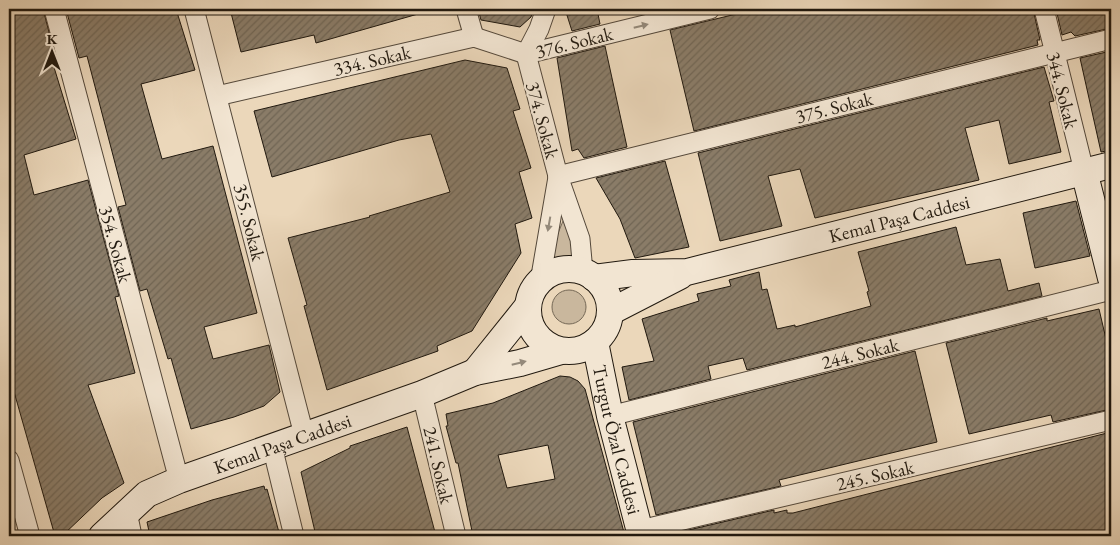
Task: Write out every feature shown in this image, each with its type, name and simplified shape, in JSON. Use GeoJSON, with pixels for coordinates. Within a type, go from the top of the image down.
{"type":"FeatureCollection","features":[{"type":"Feature","properties":{"kind":"street","name":"354. Sokak"},"geometry":{"type":"LineString","coordinates":[[54,9],[178,480]]}},
{"type":"Feature","properties":{"kind":"street","name":"355. Sokak"},"geometry":{"type":"LineString","coordinates":[[194,9],[304,435]]}},
{"type":"Feature","properties":{"kind":"street"},"geometry":{"type":"LineString","coordinates":[[466,9],[474,37],[526,54],[546,9]]}},
{"type":"Feature","properties":{"kind":"street","name":"376. Sokak"},"geometry":{"type":"LineString","coordinates":[[526,54],[710,9]]}},
{"type":"Feature","properties":{"kind":"street","name":"344. Sokak"},"geometry":{"type":"LineString","coordinates":[[1044,9],[1053,52],[1084,170]]}},
{"type":"Feature","properties":{"kind":"street","name":"334. Sokak"},"geometry":{"type":"LineString","coordinates":[[217,96],[474,37]]}},
{"type":"Feature","properties":{"kind":"street","name":"375. Sokak"},"geometry":{"type":"LineString","coordinates":[[558,176],[1111,39]]}},
{"type":"Feature","properties":{"kind":"street","name":"374. Sokak"},"geometry":{"type":"LineString","coordinates":[[526,54],[558,176],[580,239],[588,275]]}},
{"type":"Feature","properties":{"kind":"street","name":"Kemal Paşa Caddesi"},"geometry":{"type":"LineString","coordinates":[[610,312],[687,272],[1084,170],[1111,165]]}},
{"type":"Feature","properties":{"kind":"street"},"geometry":{"type":"LineString","coordinates":[[1084,170],[1111,278]]}},
{"type":"Feature","properties":{"kind":"street"},"geometry":{"type":"LineString","coordinates":[[531,298],[543,279],[555,272],[569,269],[588,275],[603,288],[608,300],[610,312],[603,334],[595,342],[573,351],[561,350],[550,346],[540,339],[532,329],[531,298],[541,276],[558,176]]}},
{"type":"Feature","properties":{"kind":"street","name":"Kemal Paşa Caddesi"},"geometry":{"type":"LineString","coordinates":[[588,275],[687,272]]}},
{"type":"Feature","properties":{"kind":"street","name":"244. Sokak"},"geometry":{"type":"LineString","coordinates":[[610,416],[1111,290]]}},
{"type":"Feature","properties":{"kind":"street","name":"Kemal Paşa Caddesi"},"geometry":{"type":"LineString","coordinates":[[475,372],[531,298]]}},
{"type":"Feature","properties":{"kind":"street","name":"Turgut Özal Caddesi"},"geometry":{"type":"LineString","coordinates":[[595,342],[610,416],[640,533]]}},
{"type":"Feature","properties":{"kind":"street","name":"Kemal Paşa Caddesi"},"geometry":{"type":"LineString","coordinates":[[102,536],[130,524],[147,494],[178,480],[422,394],[475,372],[520,363],[561,350]]}},
{"type":"Feature","properties":{"kind":"street","name":"241. Sokak"},"geometry":{"type":"LineString","coordinates":[[422,394],[456,536]]}},
{"type":"Feature","properties":{"kind":"street","name":"245. Sokak"},"geometry":{"type":"LineString","coordinates":[[640,533],[1111,420]]}},
{"type":"Feature","properties":{"kind":"street"},"geometry":{"type":"LineString","coordinates":[[272,446],[294,536]]}},
{"type":"Feature","properties":{"kind":"street"},"geometry":{"type":"LineString","coordinates":[[9,460],[30,536]]}},
{"type":"Feature","properties":{"kind":"shaded area"},"geometry":{"type":"Polygon","coordinates":[[[565,216],[584,263],[570,264],[549,270],[546,263],[565,216]]]}},
{"type":"Feature","properties":{"kind":"shaded area"},"geometry":{"type":"Polygon","coordinates":[[[569,290],[576,291],[581,295],[585,300],[585,314],[581,319],[576,323],[569,324],[562,323],[557,319],[553,314],[552,307],[553,300],[557,295],[562,291],[569,290]]]}},
{"type":"Feature","properties":{"kind":"building"},"geometry":{"type":"Polygon","coordinates":[[[9,9],[43,9],[57,63],[53,64],[76,139],[24,155],[34,195],[88,180],[119,296],[115,297],[135,373],[88,385],[124,483],[102,498],[62,536],[55,536],[9,374],[9,9]]]}},
{"type":"Feature","properties":{"kind":"building"},"geometry":{"type":"Polygon","coordinates":[[[66,9],[176,9],[195,70],[141,84],[162,159],[213,146],[257,313],[204,327],[213,359],[269,345],[280,392],[264,406],[191,429],[171,358],[168,359],[147,289],[140,291],[118,207],[126,205],[87,56],[79,58],[66,9]]]}},
{"type":"Feature","properties":{"kind":"building"},"geometry":{"type":"Polygon","coordinates":[[[230,9],[417,9],[418,14],[316,43],[314,35],[241,52],[230,9]]]}},
{"type":"Feature","properties":{"kind":"building"},"geometry":{"type":"Polygon","coordinates":[[[478,9],[534,9],[531,17],[520,27],[481,20],[478,9]]]}},
{"type":"Feature","properties":{"kind":"building"},"geometry":{"type":"Polygon","coordinates":[[[565,9],[597,9],[600,24],[572,31],[565,9]]]}},
{"type":"Feature","properties":{"kind":"building"},"geometry":{"type":"Polygon","coordinates":[[[757,9],[1033,9],[1040,40],[1037,40],[1038,45],[694,131],[670,30],[757,9]]]}},
{"type":"Feature","properties":{"kind":"building"},"geometry":{"type":"Polygon","coordinates":[[[1056,9],[1111,9],[1111,28],[1075,36],[1071,32],[1062,35],[1056,9]]]}},
{"type":"Feature","properties":{"kind":"building"},"geometry":{"type":"Polygon","coordinates":[[[605,46],[627,147],[584,158],[578,149],[572,151],[557,58],[605,46]]]}},
{"type":"Feature","properties":{"kind":"building"},"geometry":{"type":"Polygon","coordinates":[[[1111,51],[1111,150],[1101,152],[1080,58],[1111,51]]]}},
{"type":"Feature","properties":{"kind":"building"},"geometry":{"type":"Polygon","coordinates":[[[465,60],[507,68],[520,109],[513,111],[531,168],[519,172],[532,218],[515,224],[521,253],[472,331],[437,346],[438,351],[327,390],[304,306],[307,305],[288,238],[370,217],[450,192],[431,134],[399,140],[272,177],[254,111],[465,60]]]}},
{"type":"Feature","properties":{"kind":"building"},"geometry":{"type":"Polygon","coordinates":[[[1044,67],[1054,101],[1049,102],[1061,152],[1009,164],[999,120],[965,128],[979,180],[815,218],[800,169],[768,176],[782,226],[720,241],[698,153],[1044,67]]]}},
{"type":"Feature","properties":{"kind":"building"},"geometry":{"type":"Polygon","coordinates":[[[665,161],[689,247],[635,258],[620,219],[596,178],[665,161]]]}},
{"type":"Feature","properties":{"kind":"building"},"geometry":{"type":"Polygon","coordinates":[[[1076,201],[1090,256],[1035,268],[1023,213],[1076,201]]]}},
{"type":"Feature","properties":{"kind":"building"},"geometry":{"type":"Polygon","coordinates":[[[956,227],[966,265],[1000,259],[1008,291],[1039,283],[1042,296],[747,370],[743,358],[708,366],[711,379],[629,400],[622,367],[654,361],[642,319],[699,301],[697,294],[731,286],[729,280],[759,272],[762,290],[767,289],[777,329],[795,325],[795,327],[871,306],[867,292],[869,291],[858,252],[956,227]]]}},
{"type":"Feature","properties":{"kind":"building"},"geometry":{"type":"Polygon","coordinates":[[[1099,309],[1106,339],[1111,337],[1111,409],[1053,422],[1051,415],[969,434],[946,343],[1047,318],[1047,321],[1099,309]]]}},
{"type":"Feature","properties":{"kind":"building"},"geometry":{"type":"Polygon","coordinates":[[[915,351],[937,442],[779,480],[781,486],[656,515],[633,422],[915,351]]]}},
{"type":"Feature","properties":{"kind":"building"},"geometry":{"type":"Polygon","coordinates":[[[560,376],[570,377],[578,381],[585,389],[625,536],[473,536],[458,463],[456,463],[446,426],[448,426],[446,414],[493,403],[560,376]],[[548,445],[498,455],[507,488],[555,479],[548,445]]]}},
{"type":"Feature","properties":{"kind":"building"},"geometry":{"type":"Polygon","coordinates":[[[407,427],[436,536],[316,536],[301,472],[350,448],[350,446],[407,427]]]}},
{"type":"Feature","properties":{"kind":"building"},"geometry":{"type":"Polygon","coordinates":[[[1111,432],[1111,536],[663,536],[774,510],[774,513],[787,510],[787,513],[793,513],[1111,432]]]}},
{"type":"Feature","properties":{"kind":"building"},"geometry":{"type":"Polygon","coordinates":[[[264,486],[265,490],[267,489],[280,536],[150,536],[147,522],[212,500],[264,486]]]}}]}
